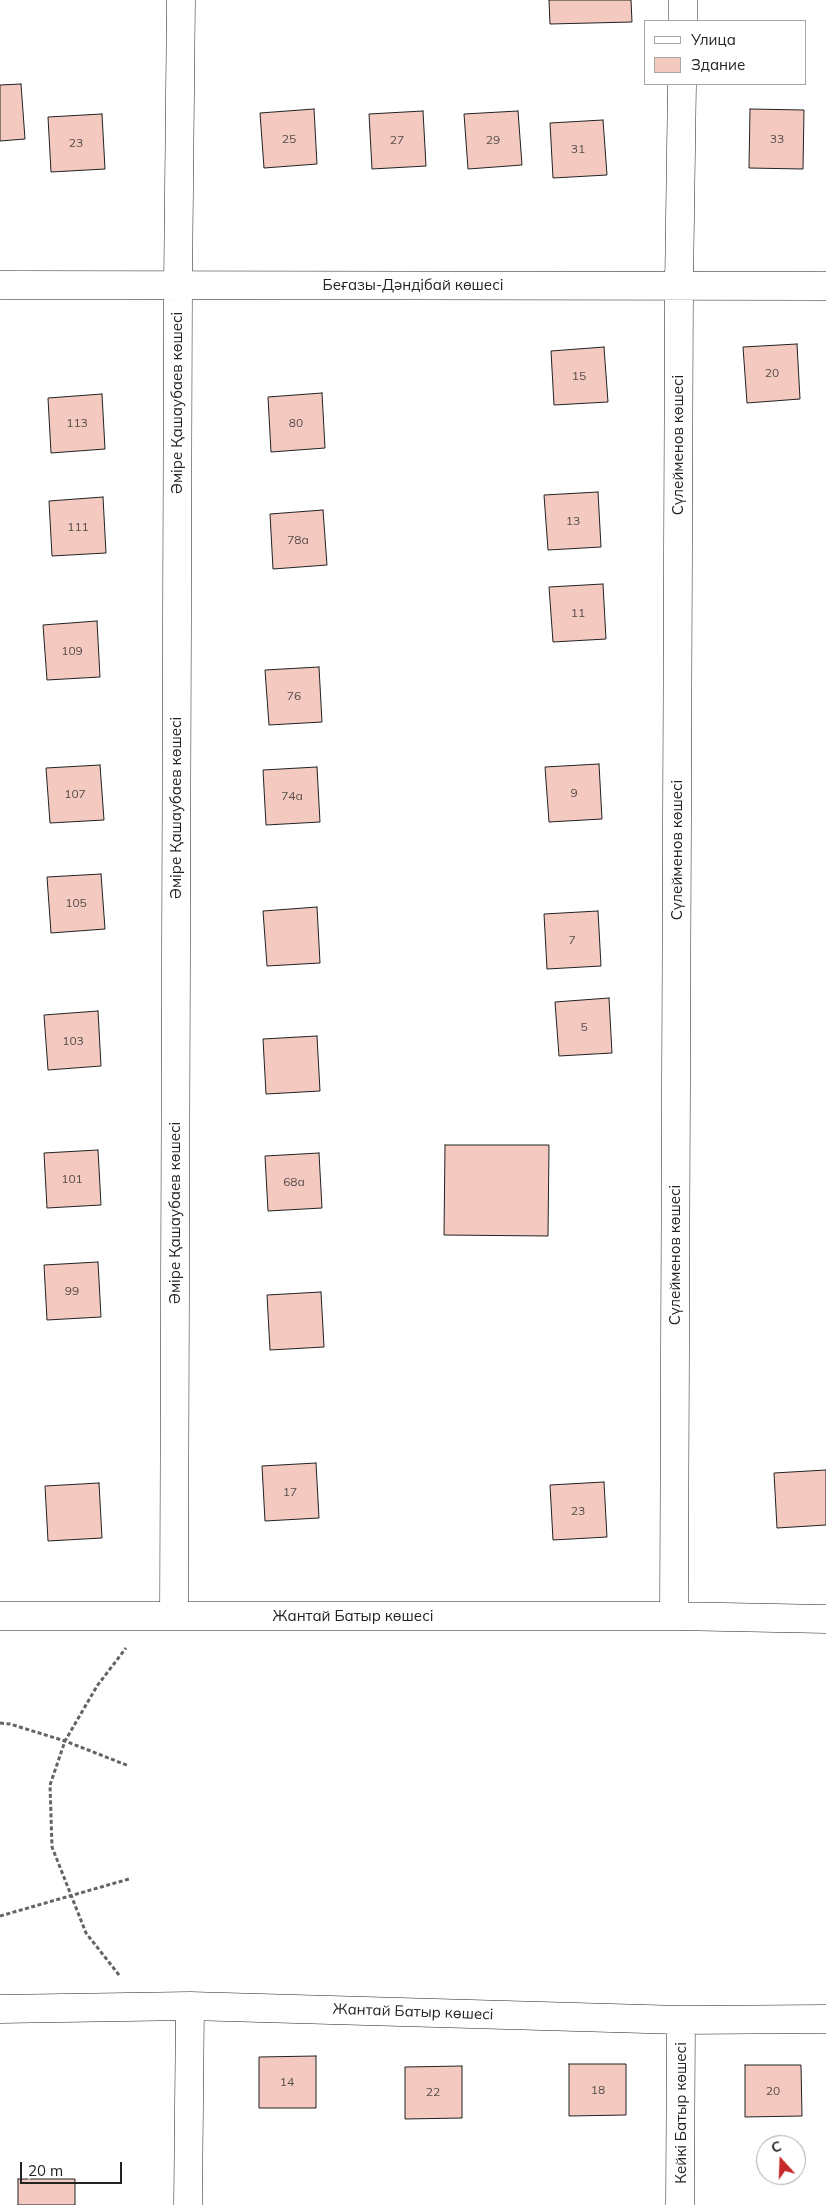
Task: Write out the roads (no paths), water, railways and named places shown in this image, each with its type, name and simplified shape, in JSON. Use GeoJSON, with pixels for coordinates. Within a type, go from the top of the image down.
{"type":"FeatureCollection","features":[{"type":"Feature","properties":{"kind":"street","name":"Әміре Қашаубаев көшесі"},"geometry":{"type":"LineString","coordinates":[[162,1616],[181,0]]}},
{"type":"Feature","properties":{"kind":"street"},"geometry":{"type":"LineString","coordinates":[[683,20],[684,0]]}},
{"type":"Feature","properties":{"kind":"street","name":"Сүлейменов көшесі"},"geometry":{"type":"LineString","coordinates":[[674,1616],[679,285],[682,85]]}},
{"type":"Feature","properties":{"kind":"street","name":"Беғазы-Дәндібай көшесі"},"geometry":{"type":"LineString","coordinates":[[0,285],[826,286]]}},
{"type":"Feature","properties":{"kind":"street","name":"Жантай Батыр көшесі"},"geometry":{"type":"LineString","coordinates":[[0,1616],[674,1616],[826,1618]]}},
{"type":"Feature","properties":{"kind":"street"},"geometry":{"type":"LineString","coordinates":[[188,2205],[190,2006]]}},
{"type":"Feature","properties":{"kind":"street","name":"Жантай Батыр көшесі"},"geometry":{"type":"LineString","coordinates":[[0,2009],[190,2006],[681,2020],[826,2019]]}},
{"type":"Feature","properties":{"kind":"street","name":"Кейкі Батыр көшесі"},"geometry":{"type":"LineString","coordinates":[[680,2205],[681,2020]]}}]}
